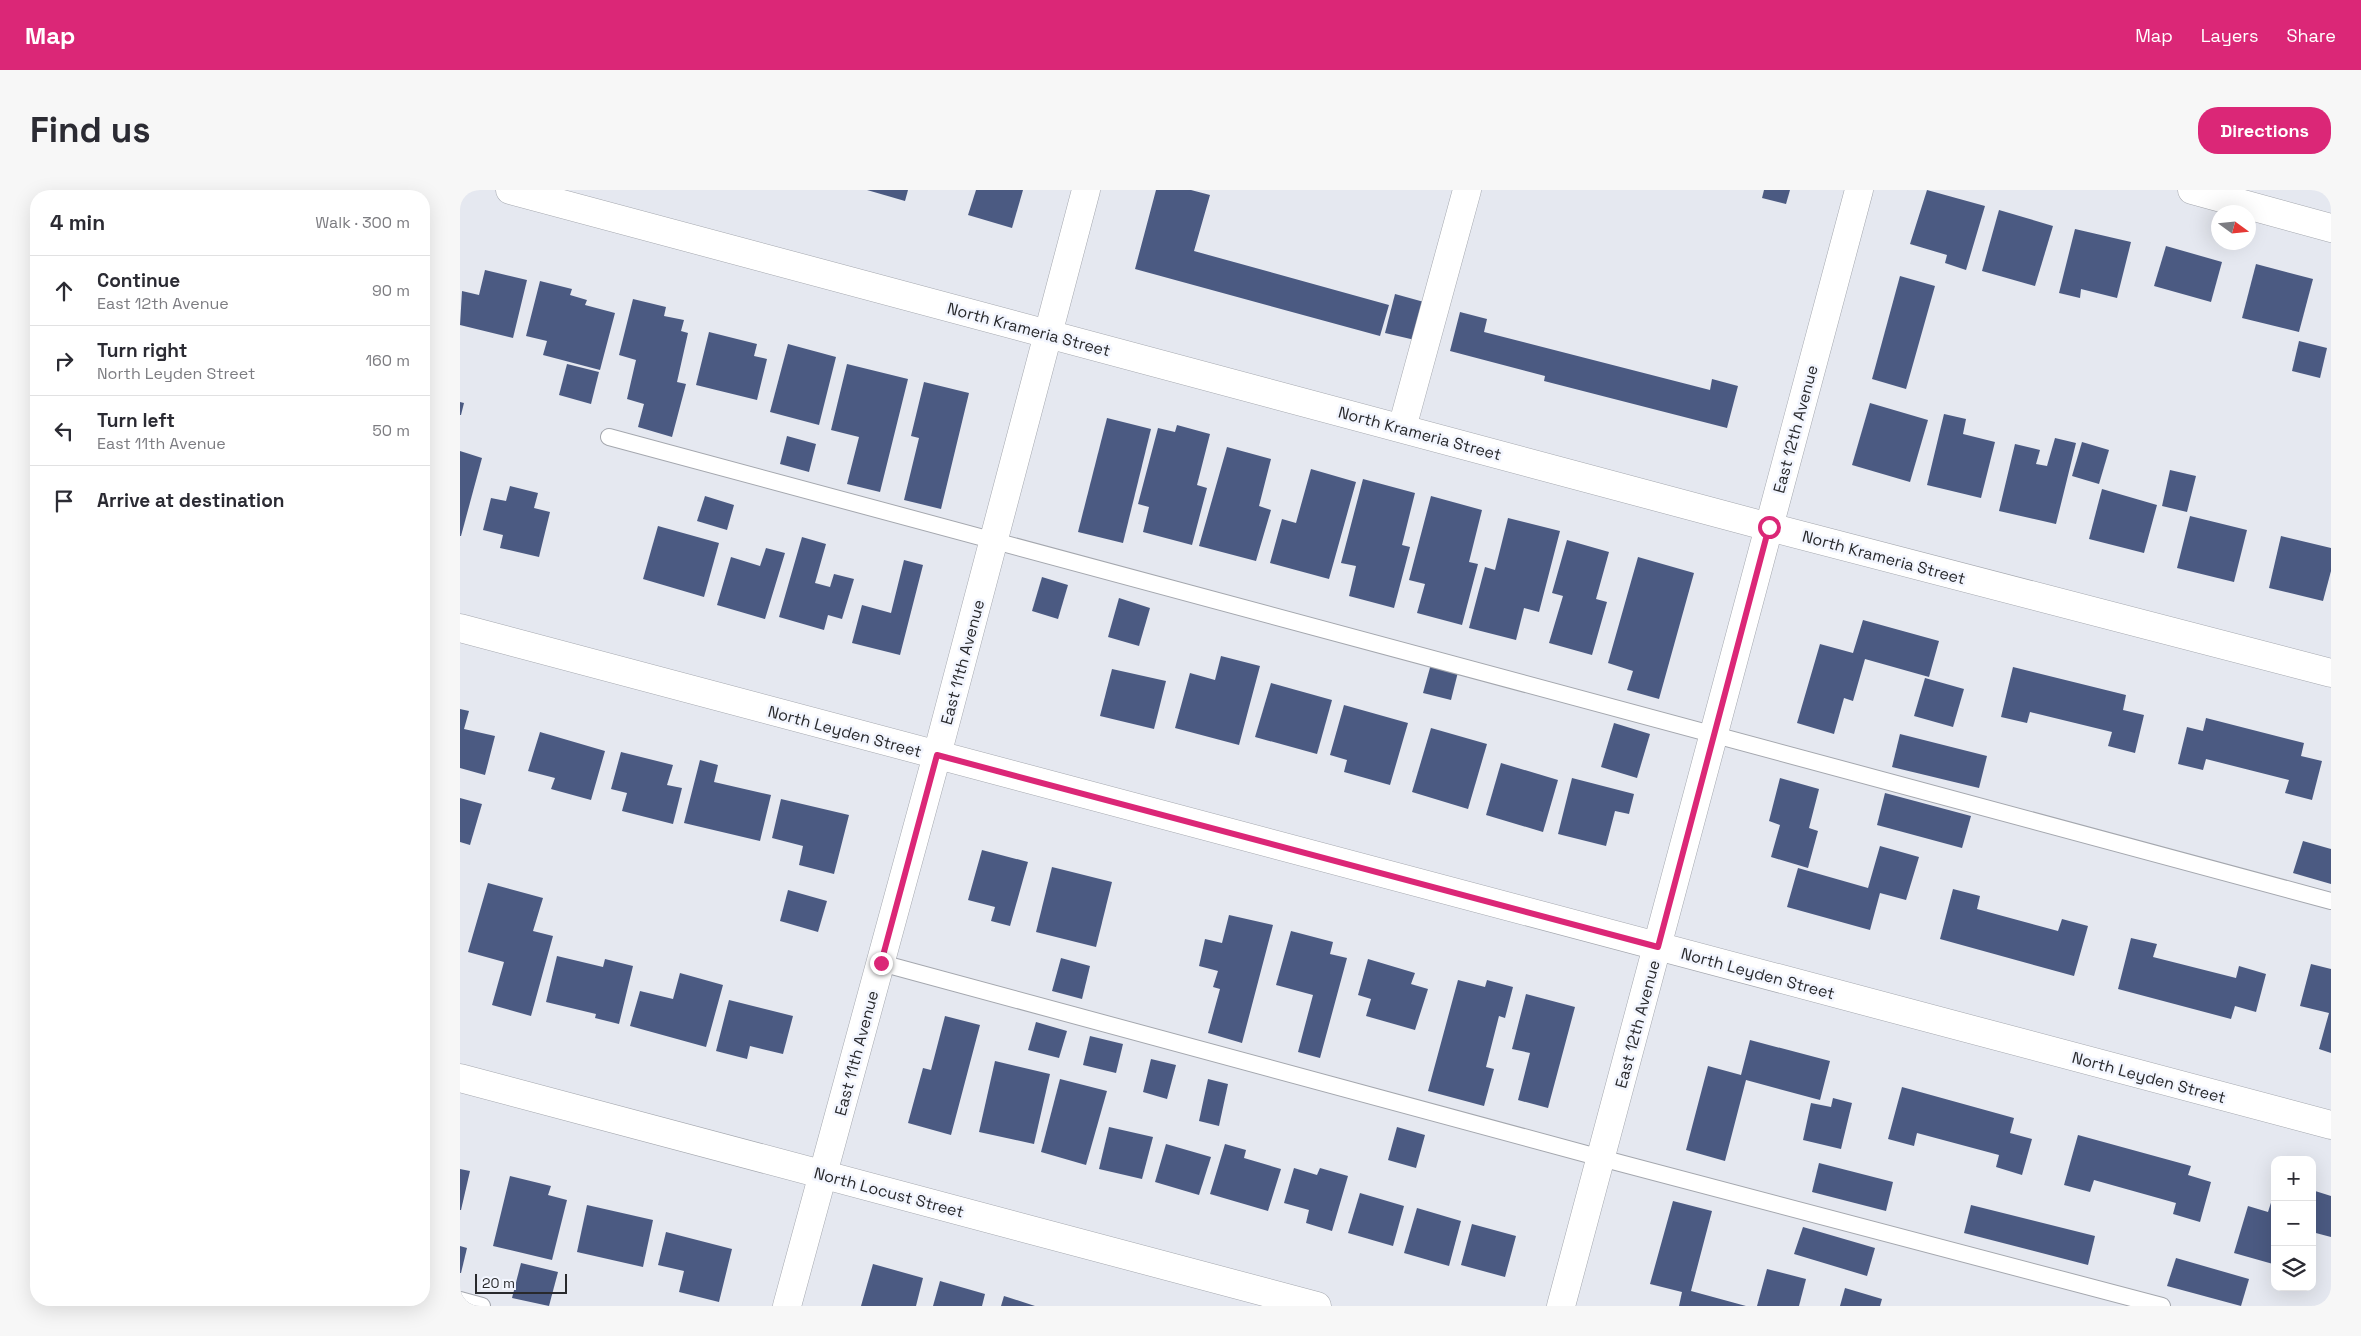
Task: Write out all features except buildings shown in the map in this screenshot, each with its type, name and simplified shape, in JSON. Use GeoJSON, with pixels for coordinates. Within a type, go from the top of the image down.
{"type":"FeatureCollection","features":[{"type":"Feature","properties":{"kind":"street","name":"North Krameria Street"},"geometry":{"type":"LineString","coordinates":[[510,190],[1769,527],[2331,674]]}},
{"type":"Feature","properties":{"kind":"street","name":"East 11th Avenue"},"geometry":{"type":"LineString","coordinates":[[787,1306],[937,755],[1086,190]]}},
{"type":"Feature","properties":{"kind":"street"},"geometry":{"type":"LineString","coordinates":[[1402,428],[1467,190]]}},
{"type":"Feature","properties":{"kind":"street","name":"East 12th Avenue"},"geometry":{"type":"LineString","coordinates":[[1561,1306],[1859,190]]}},
{"type":"Feature","properties":{"kind":"street"},"geometry":{"type":"LineString","coordinates":[[2192,190],[2331,228]]}},
{"type":"Feature","properties":{"kind":"street","name":"North Leyden Street"},"geometry":{"type":"LineString","coordinates":[[460,628],[2331,1125]]}},
{"type":"Feature","properties":{"kind":"street","name":"North Locust Street"},"geometry":{"type":"LineString","coordinates":[[460,1078],[1317,1306]]}},
{"type":"Feature","properties":{"kind":"lane"},"geometry":{"type":"LineString","coordinates":[[609,438],[2331,901]]}},
{"type":"Feature","properties":{"kind":"lane"},"geometry":{"type":"LineString","coordinates":[[881,963],[1601,1158],[2162,1306]]}},
{"type":"Feature","properties":{"kind":"lane"},"geometry":{"type":"LineString","coordinates":[[460,1300],[482,1306]]}},
{"type":"Feature","properties":{"kind":"route"},"geometry":{"type":"LineString","coordinates":[[881,963],[937,755],[1658,947],[1769,527]]}}]}
